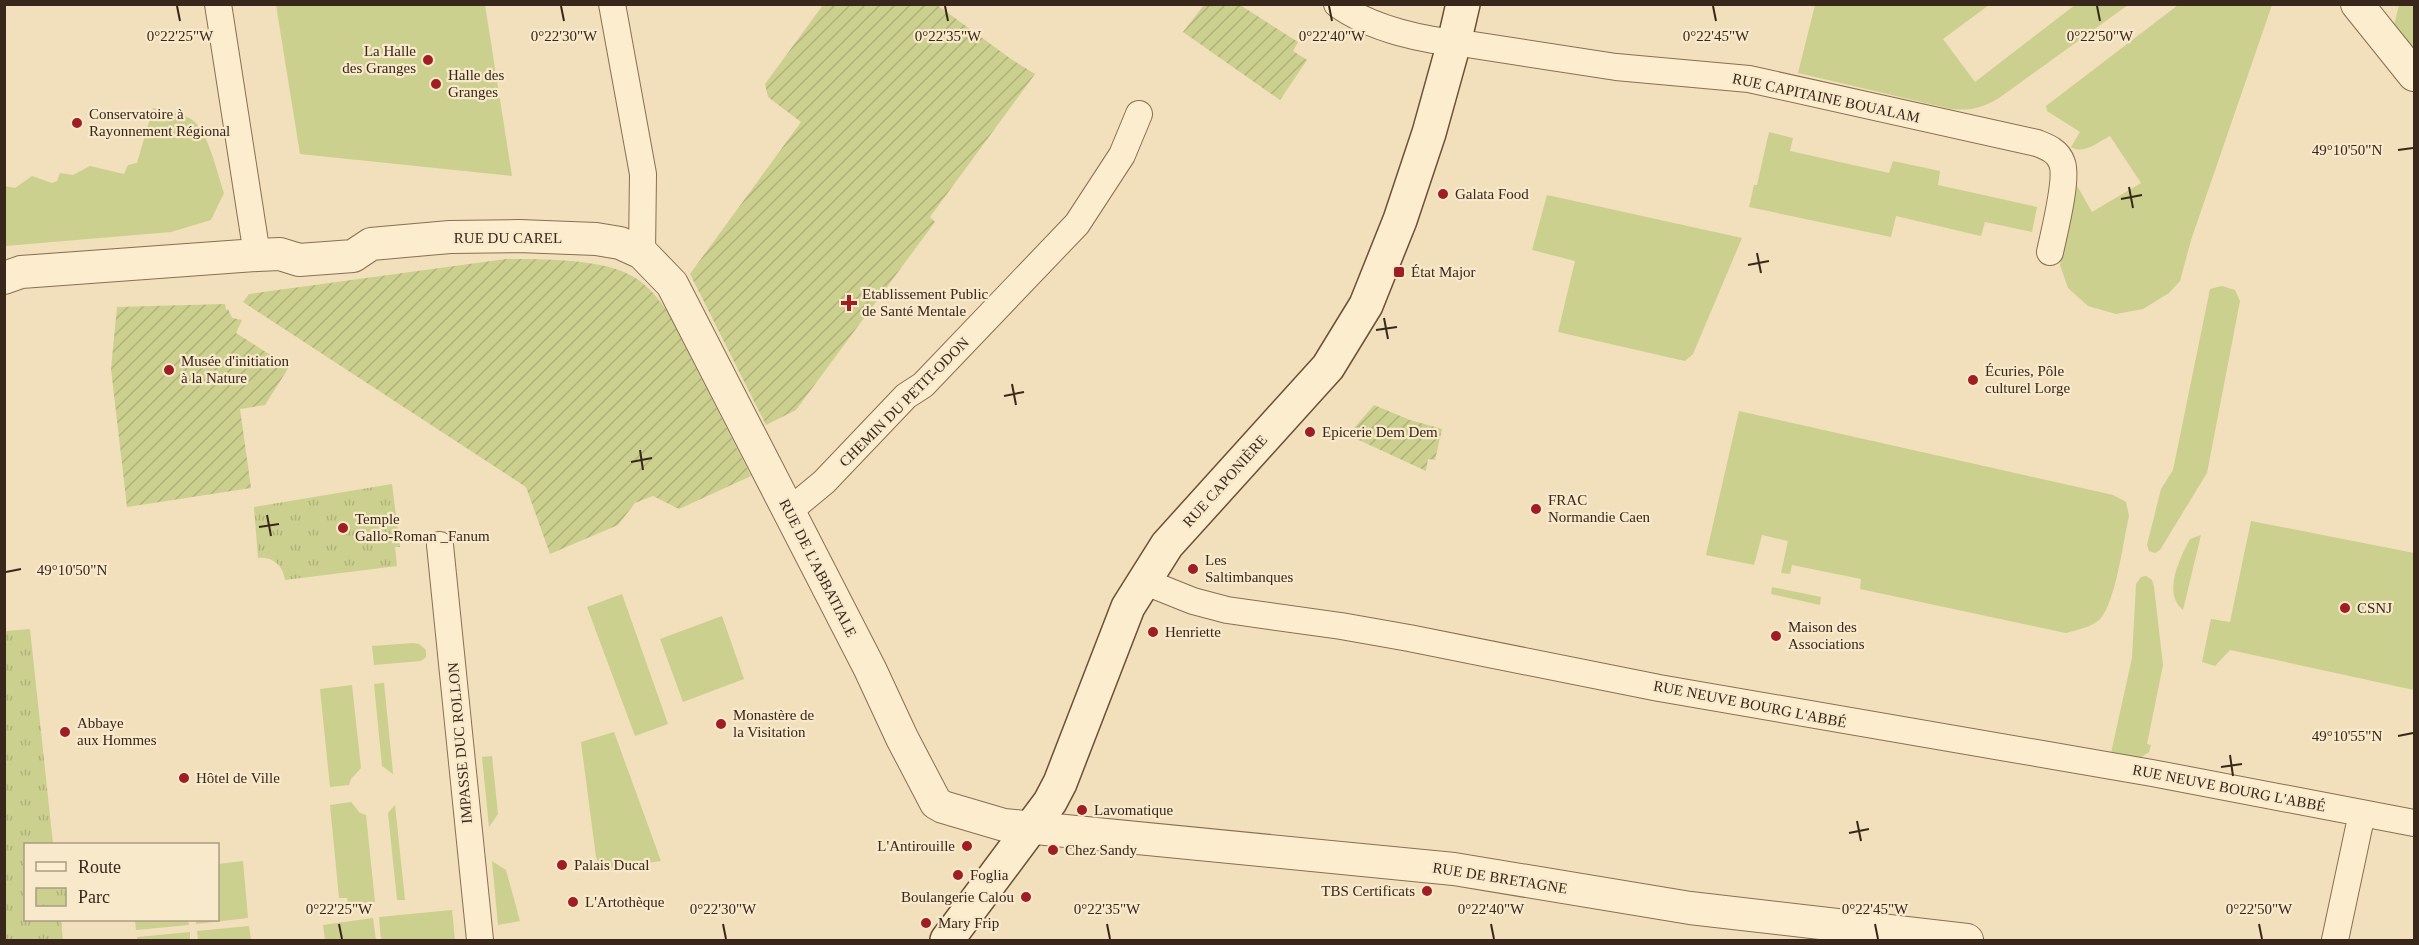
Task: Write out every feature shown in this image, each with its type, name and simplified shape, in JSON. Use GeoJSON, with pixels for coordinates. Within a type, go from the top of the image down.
{"type":"FeatureCollection","features":[{"type":"Feature","properties":{"kind":"main road","name":"RUE CAPONIÈRE"},"geometry":{"type":"LineString","coordinates":[[947,940],[1044,812],[1060,783],[1128,607],[1143,581],[1167,545],[1328,367],[1355,325],[1366,305],[1400,220],[1428,133],[1463,4]]}},
{"type":"Feature","properties":{"kind":"street"},"geometry":{"type":"LineString","coordinates":[[218,4],[269,254]]}},
{"type":"Feature","properties":{"kind":"street"},"geometry":{"type":"LineString","coordinates":[[612,4],[643,174],[642,252]]}},
{"type":"Feature","properties":{"kind":"street","name":"RUE CAPITAINE BOUALAM"},"geometry":{"type":"LineString","coordinates":[[1337,4],[1360,20],[1441,42],[1625,68],[1749,79],[2037,143],[2053,150],[2063,164],[2062,186],[2050,252]]}},
{"type":"Feature","properties":{"kind":"street"},"geometry":{"type":"LineString","coordinates":[[2357,4],[2415,75]]}},
{"type":"Feature","properties":{"kind":"street","name":"CHEMIN DU PETIT-ODON"},"geometry":{"type":"LineString","coordinates":[[789,511],[824,482],[906,396],[923,385],[1077,224],[1122,155],[1139,114]]}},
{"type":"Feature","properties":{"kind":"street","name":"RUE DU CAREL"},"geometry":{"type":"LineString","coordinates":[[10,273],[269,254],[303,241],[357,237],[371,244],[450,237],[530,236],[596,239],[620,243],[642,252]]}},
{"type":"Feature","properties":{"kind":"street","name":"RUE DE L'ABBATIALE"},"geometry":{"type":"LineString","coordinates":[[642,252],[672,284],[936,802],[952,811],[1004,825],[1032,827]]}},
{"type":"Feature","properties":{"kind":"street","name":"IMPASSE DUC ROLLON"},"geometry":{"type":"LineString","coordinates":[[440,544],[480,940]]}},
{"type":"Feature","properties":{"kind":"street","name":"RUE NEUVE BOURG L'ABBÉ"},"geometry":{"type":"LineString","coordinates":[[1143,581],[1193,601],[1227,610],[1409,638],[1670,690],[2152,773],[2415,823]]}},
{"type":"Feature","properties":{"kind":"street"},"geometry":{"type":"LineString","coordinates":[[2336,940],[2362,813]]}},
{"type":"Feature","properties":{"kind":"street","name":"RUE DE BRETAGNE"},"geometry":{"type":"LineString","coordinates":[[1032,827],[1454,869],[1690,908],[1967,940]]}},
{"type":"Feature","properties":{"kind":"green space","name":"Halle des Granges"},"geometry":{"type":"Polygon","coordinates":[[[276,5],[485,5],[512,176],[300,154],[276,5]]]}},
{"type":"Feature","properties":{"kind":"green space"},"geometry":{"type":"Polygon","coordinates":[[[823,5],[937,5],[1035,74],[930,217],[935,222],[796,410],[766,425],[690,274],[801,122],[768,97],[765,84],[823,5]]]}},
{"type":"Feature","properties":{"kind":"green space"},"geometry":{"type":"Polygon","coordinates":[[[1204,5],[1240,5],[1298,42],[1293,51],[1307,60],[1280,100],[1183,32],[1204,5]]]}},
{"type":"Feature","properties":{"kind":"green space"},"geometry":{"type":"Polygon","coordinates":[[[1815,5],[1989,5],[1943,39],[1975,82],[2075,5],[2128,5],[1999,98],[1982,106],[1965,110],[1951,109],[1798,73],[1815,5]]]}},
{"type":"Feature","properties":{"kind":"green space"},"geometry":{"type":"Polygon","coordinates":[[[2178,5],[2272,5],[2191,240],[2180,281],[2169,293],[2143,309],[2116,314],[2088,306],[2068,288],[2060,265],[2076,184],[2092,212],[2141,183],[2110,136],[2086,149],[2071,147],[2080,132],[2047,111],[2046,106],[2178,5]]]}},
{"type":"Feature","properties":{"kind":"green space"},"geometry":{"type":"Polygon","coordinates":[[[2399,5],[2414,5],[2414,49],[2394,25],[2399,5]]]}},
{"type":"Feature","properties":{"kind":"green space"},"geometry":{"type":"Polygon","coordinates":[[[153,108],[191,119],[203,133],[212,153],[224,193],[211,220],[171,232],[5,246],[5,186],[15,188],[32,176],[52,183],[57,181],[60,173],[73,175],[90,166],[124,174],[128,165],[137,163],[153,108]]]}},
{"type":"Feature","properties":{"kind":"green space"},"geometry":{"type":"Polygon","coordinates":[[[1769,132],[1793,138],[1790,151],[1889,173],[1893,161],[1940,171],[1938,185],[2037,207],[2032,232],[1985,222],[1981,236],[1896,216],[1891,237],[1749,207],[1754,185],[1757,185],[1769,132]]]}},
{"type":"Feature","properties":{"kind":"green space"},"geometry":{"type":"Polygon","coordinates":[[[1547,195],[1742,238],[1693,354],[1685,361],[1558,332],[1575,261],[1532,250],[1547,195]]]}},
{"type":"Feature","properties":{"kind":"green space"},"geometry":{"type":"Polygon","coordinates":[[[506,259],[584,262],[614,268],[644,284],[667,311],[751,476],[679,509],[653,496],[635,503],[618,525],[550,554],[526,487],[243,302],[249,294],[506,259]]]}},
{"type":"Feature","properties":{"kind":"green space"},"geometry":{"type":"Polygon","coordinates":[[[2222,286],[2235,290],[2240,301],[2207,473],[2160,550],[2155,553],[2149,551],[2147,545],[2161,489],[2173,470],[2210,289],[2222,286]]]}},
{"type":"Feature","properties":{"kind":"green space"},"geometry":{"type":"Polygon","coordinates":[[[225,304],[232,318],[242,320],[236,333],[289,367],[265,405],[240,409],[251,488],[127,507],[111,369],[117,307],[225,304]]]}},
{"type":"Feature","properties":{"kind":"green space"},"geometry":{"type":"Polygon","coordinates":[[[1374,405],[1410,420],[1442,429],[1435,460],[1428,459],[1426,471],[1348,435],[1374,405]]]}},
{"type":"Feature","properties":{"kind":"green space"},"geometry":{"type":"Polygon","coordinates":[[[1739,411],[2113,495],[2126,502],[2129,516],[2115,585],[2106,610],[2093,624],[2066,633],[1860,589],[1861,579],[1792,565],[1790,574],[1781,573],[1788,541],[1762,535],[1754,565],[1706,555],[1739,411]]]}},
{"type":"Feature","properties":{"kind":"green space"},"geometry":{"type":"Polygon","coordinates":[[[392,484],[400,547],[395,547],[397,566],[285,580],[282,570],[276,563],[268,558],[258,558],[254,507],[392,484]]]}},
{"type":"Feature","properties":{"kind":"green space"},"geometry":{"type":"Polygon","coordinates":[[[2251,521],[2414,553],[2414,690],[2230,650],[2215,666],[2202,662],[2211,619],[2230,622],[2251,521]]]}},
{"type":"Feature","properties":{"kind":"green space"},"geometry":{"type":"Polygon","coordinates":[[[2201,535],[2183,610],[2174,594],[2175,575],[2190,539],[2201,535]]]}},
{"type":"Feature","properties":{"kind":"green space"},"geometry":{"type":"Polygon","coordinates":[[[2146,576],[2152,580],[2154,587],[2163,665],[2147,744],[2151,745],[2149,752],[2140,758],[2111,753],[2132,658],[2136,584],[2141,577],[2146,576]]]}},
{"type":"Feature","properties":{"kind":"green space"},"geometry":{"type":"Polygon","coordinates":[[[1772,587],[1821,597],[1820,605],[1771,594],[1772,587]]]}},
{"type":"Feature","properties":{"kind":"green space"},"geometry":{"type":"Polygon","coordinates":[[[622,594],[668,724],[635,736],[587,607],[622,594]]]}},
{"type":"Feature","properties":{"kind":"green space"},"geometry":{"type":"Polygon","coordinates":[[[722,616],[744,679],[683,702],[660,639],[722,616]]]}},
{"type":"Feature","properties":{"kind":"green space"},"geometry":{"type":"Polygon","coordinates":[[[30,629],[53,843],[24,843],[24,921],[61,921],[63,940],[5,940],[5,631],[30,629]]]}},
{"type":"Feature","properties":{"kind":"green space"},"geometry":{"type":"Polygon","coordinates":[[[419,644],[426,650],[426,657],[421,661],[374,665],[372,646],[419,644]]]}},
{"type":"Feature","properties":{"kind":"green space"},"geometry":{"type":"Polygon","coordinates":[[[384,683],[393,774],[382,766],[374,684],[384,683]]]}},
{"type":"Feature","properties":{"kind":"green space"},"geometry":{"type":"Polygon","coordinates":[[[352,685],[361,768],[351,779],[349,785],[330,787],[320,689],[352,685]]]}},
{"type":"Feature","properties":{"kind":"green space"},"geometry":{"type":"Polygon","coordinates":[[[614,732],[661,861],[605,869],[599,865],[596,857],[581,742],[614,732]]]}},
{"type":"Feature","properties":{"kind":"green space"},"geometry":{"type":"Polygon","coordinates":[[[492,756],[498,814],[489,827],[482,757],[492,756]]]}},
{"type":"Feature","properties":{"kind":"green space"},"geometry":{"type":"Polygon","coordinates":[[[351,802],[360,813],[366,815],[375,902],[348,905],[347,898],[339,898],[330,805],[351,802]]]}},
{"type":"Feature","properties":{"kind":"green space"},"geometry":{"type":"Polygon","coordinates":[[[395,805],[405,900],[397,900],[388,813],[395,805]]]}},
{"type":"Feature","properties":{"kind":"green space"},"geometry":{"type":"Polygon","coordinates":[[[243,861],[248,918],[196,924],[196,921],[219,921],[219,864],[243,861]]]}},
{"type":"Feature","properties":{"kind":"green space"},"geometry":{"type":"Polygon","coordinates":[[[492,861],[506,870],[520,921],[498,925],[492,861]]]}},
{"type":"Feature","properties":{"kind":"green space"},"geometry":{"type":"Polygon","coordinates":[[[452,910],[455,940],[381,940],[379,917],[452,910]]]}},
{"type":"Feature","properties":{"kind":"green space"},"geometry":{"type":"Polygon","coordinates":[[[373,918],[376,940],[325,940],[323,925],[373,918]]]}},
{"type":"Feature","properties":{"kind":"green space"},"geometry":{"type":"Polygon","coordinates":[[[135,921],[188,921],[189,925],[136,930],[135,921]]]}},
{"type":"Feature","properties":{"kind":"green space"},"geometry":{"type":"Polygon","coordinates":[[[249,926],[251,940],[198,940],[197,931],[249,926]]]}},
{"type":"Feature","properties":{"kind":"green space"},"geometry":{"type":"Polygon","coordinates":[[[190,932],[190,940],[137,940],[137,937],[190,932]]]}},
{"type":"Feature","properties":{"kind":"place","name":"La Halle des Granges"},"geometry":{"type":"Point","coordinates":[428,60]}},
{"type":"Feature","properties":{"kind":"place","name":"Halle des Granges"},"geometry":{"type":"Point","coordinates":[436,84]}},
{"type":"Feature","properties":{"kind":"place","name":"Conservatoire à Rayonnement Régional"},"geometry":{"type":"Point","coordinates":[77,123]}},
{"type":"Feature","properties":{"kind":"place","name":"Galata Food"},"geometry":{"type":"Point","coordinates":[1443,194]}},
{"type":"Feature","properties":{"kind":"place","name":"État Major"},"geometry":{"type":"Point","coordinates":[1399,272]}},
{"type":"Feature","properties":{"kind":"place","name":"Etablissement Public de Santé Mentale"},"geometry":{"type":"Point","coordinates":[849,303]}},
{"type":"Feature","properties":{"kind":"place","name":"Musée d'initiation à la Nature"},"geometry":{"type":"Point","coordinates":[169,370]}},
{"type":"Feature","properties":{"kind":"place","name":"Écuries, Pôle culturel Lorge"},"geometry":{"type":"Point","coordinates":[1973,380]}},
{"type":"Feature","properties":{"kind":"place","name":"Epicerie Dem Dem"},"geometry":{"type":"Point","coordinates":[1310,432]}},
{"type":"Feature","properties":{"kind":"place","name":"FRAC Normandie Caen"},"geometry":{"type":"Point","coordinates":[1536,509]}},
{"type":"Feature","properties":{"kind":"place","name":"Temple Gallo-Roman _Fanum"},"geometry":{"type":"Point","coordinates":[343,528]}},
{"type":"Feature","properties":{"kind":"place","name":"Les Saltimbanques"},"geometry":{"type":"Point","coordinates":[1193,569]}},
{"type":"Feature","properties":{"kind":"place","name":"CSNJ"},"geometry":{"type":"Point","coordinates":[2345,608]}},
{"type":"Feature","properties":{"kind":"place","name":"Henriette"},"geometry":{"type":"Point","coordinates":[1153,632]}},
{"type":"Feature","properties":{"kind":"place","name":"Maison des Associations"},"geometry":{"type":"Point","coordinates":[1776,636]}},
{"type":"Feature","properties":{"kind":"place","name":"Monastère de la Visitation"},"geometry":{"type":"Point","coordinates":[721,724]}},
{"type":"Feature","properties":{"kind":"place","name":"Abbaye aux Hommes"},"geometry":{"type":"Point","coordinates":[65,732]}},
{"type":"Feature","properties":{"kind":"place","name":"Hôtel de Ville"},"geometry":{"type":"Point","coordinates":[184,778]}},
{"type":"Feature","properties":{"kind":"place","name":"Lavomatique"},"geometry":{"type":"Point","coordinates":[1082,810]}},
{"type":"Feature","properties":{"kind":"place","name":"L'Antirouille"},"geometry":{"type":"Point","coordinates":[967,846]}},
{"type":"Feature","properties":{"kind":"place","name":"Chez Sandy"},"geometry":{"type":"Point","coordinates":[1053,850]}},
{"type":"Feature","properties":{"kind":"place","name":"Palais Ducal"},"geometry":{"type":"Point","coordinates":[562,865]}},
{"type":"Feature","properties":{"kind":"place","name":"Foglia"},"geometry":{"type":"Point","coordinates":[958,875]}},
{"type":"Feature","properties":{"kind":"place","name":"TBS Certificats"},"geometry":{"type":"Point","coordinates":[1427,891]}},
{"type":"Feature","properties":{"kind":"place","name":"Boulangerie Calou"},"geometry":{"type":"Point","coordinates":[1026,897]}},
{"type":"Feature","properties":{"kind":"place","name":"L'Artothèque"},"geometry":{"type":"Point","coordinates":[573,902]}},
{"type":"Feature","properties":{"kind":"place","name":"Mary Frip"},"geometry":{"type":"Point","coordinates":[926,923]}}]}
